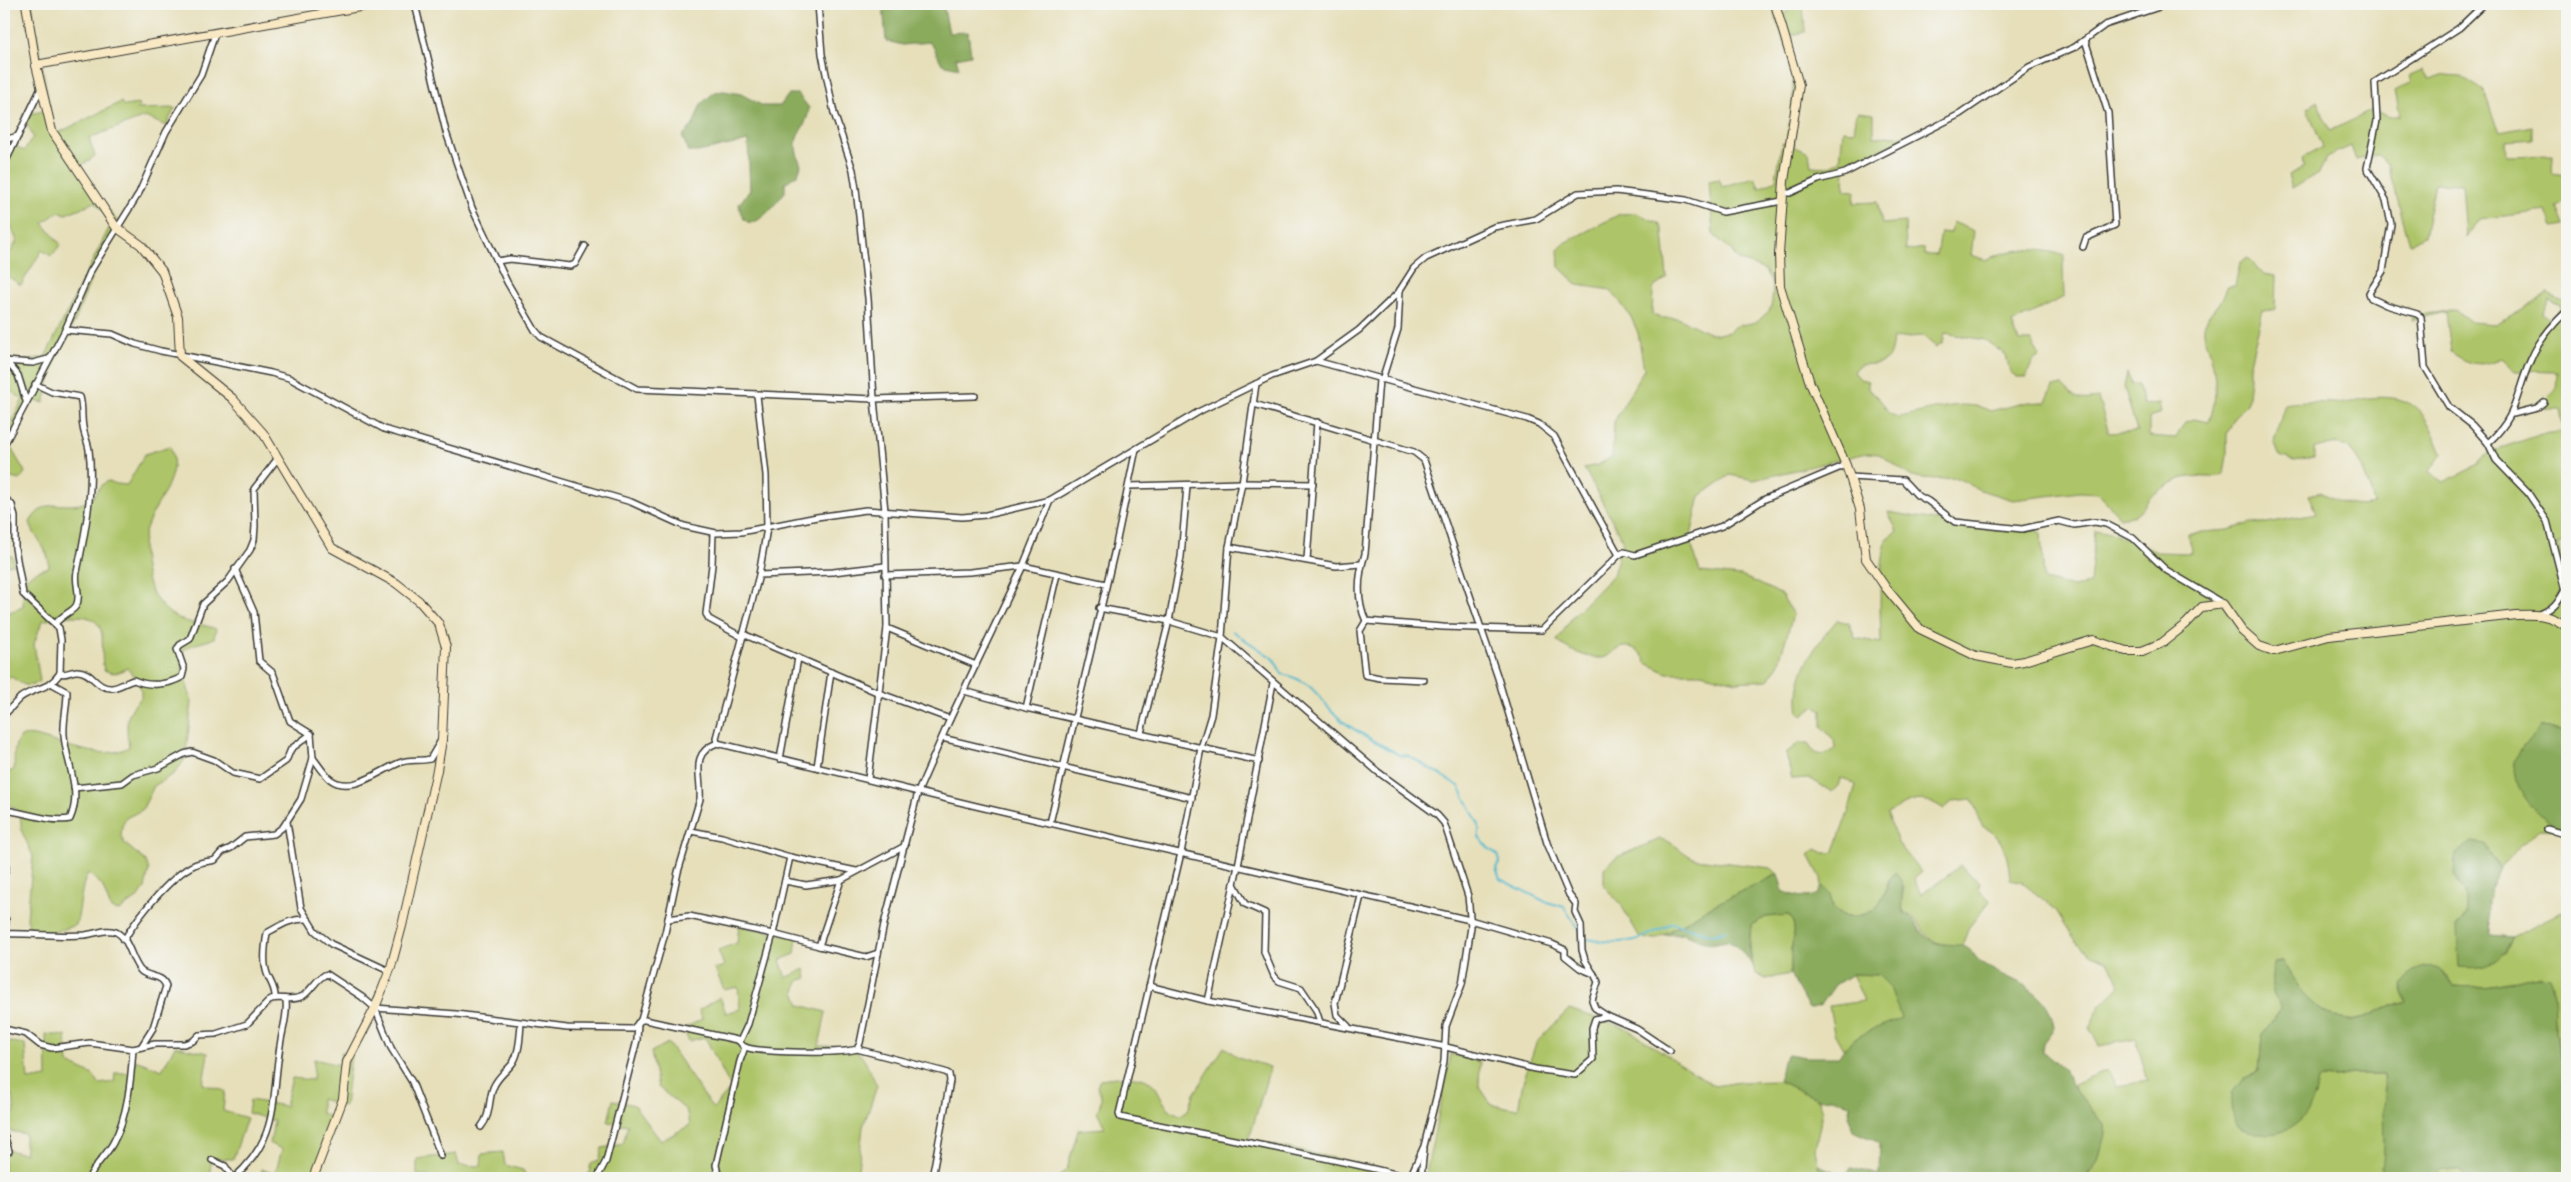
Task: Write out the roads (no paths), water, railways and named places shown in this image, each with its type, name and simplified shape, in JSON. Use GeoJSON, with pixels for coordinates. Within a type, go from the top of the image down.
{"type":"FeatureCollection","features":[{"type":"Feature","properties":{"kind":"street"},"geometry":{"type":"LineString","coordinates":[[26,4],[36,65],[54,136],[116,227],[141,245],[162,271],[178,317],[180,356],[232,398],[263,433],[332,548],[396,583],[419,601],[439,624],[446,647],[442,740],[430,808],[402,926],[389,971],[375,1008],[349,1058],[343,1099],[313,1178]]}},
{"type":"Feature","properties":{"kind":"street"},"geometry":{"type":"LineString","coordinates":[[36,65],[376,4]]}},
{"type":"Feature","properties":{"kind":"street"},"geometry":{"type":"LineString","coordinates":[[415,4],[446,132],[472,208],[507,282],[538,334],[630,387],[658,392],[874,399],[975,396]]}},
{"type":"Feature","properties":{"kind":"street"},"geometry":{"type":"LineString","coordinates":[[818,4],[822,54],[834,113],[853,170],[856,189],[873,353],[874,399],[885,512],[887,628],[868,779]]}},
{"type":"Feature","properties":{"kind":"street"},"geometry":{"type":"LineString","coordinates":[[1775,4],[1799,85],[1782,197],[1779,254],[1781,290],[1810,383],[1850,478],[1861,513],[1868,563],[1920,629],[1976,656],[2018,663],[2093,640],[2126,651],[2142,651],[2162,643],[2186,624],[2202,607],[2223,604]]}},
{"type":"Feature","properties":{"kind":"street"},"geometry":{"type":"LineString","coordinates":[[65,330],[112,334],[135,344],[180,356],[258,370],[289,378],[384,429],[631,502],[684,526],[713,533],[767,528],[817,516],[866,510],[962,517],[986,515],[1050,500],[1200,411],[1300,365],[1316,361],[1359,330],[1400,290],[1414,268],[1426,258],[1494,227],[1536,219],[1578,192],[1616,190],[1686,200],[1723,212],[1782,197],[1818,180],[1844,173],[1960,114],[2028,67],[2075,47],[2105,25],[2168,4]]}},
{"type":"Feature","properties":{"kind":"street"},"geometry":{"type":"LineString","coordinates":[[2484,4],[2459,28],[2375,82],[2377,121],[2366,168],[2386,200],[2391,224],[2383,271],[2370,292],[2371,298],[2421,317],[2425,367],[2452,411],[2472,425],[2488,444],[2496,460],[2528,493],[2547,521],[2567,598]]}},
{"type":"Feature","properties":{"kind":"street"},"geometry":{"type":"LineString","coordinates":[[4,445],[65,330],[90,272],[116,227],[139,193],[166,132],[201,75],[215,34]]}},
{"type":"Feature","properties":{"kind":"street"},"geometry":{"type":"LineString","coordinates":[[2083,247],[2086,238],[2115,225],[2116,218],[2108,113],[2085,40]]}},
{"type":"Feature","properties":{"kind":"street"},"geometry":{"type":"LineString","coordinates":[[4,166],[41,88]]}},
{"type":"Feature","properties":{"kind":"street"},"geometry":{"type":"LineString","coordinates":[[4,140],[18,136]]}},
{"type":"Feature","properties":{"kind":"street"},"geometry":{"type":"LineString","coordinates":[[497,261],[510,259],[570,266],[576,264],[585,246]]}},
{"type":"Feature","properties":{"kind":"street"},"geometry":{"type":"LineString","coordinates":[[1366,621],[1360,601],[1360,564],[1365,554],[1374,439],[1381,380],[1398,329],[1400,290]]}},
{"type":"Feature","properties":{"kind":"street"},"geometry":{"type":"LineString","coordinates":[[2488,444],[2501,432],[2513,414],[2530,360],[2542,337],[2567,311]]}},
{"type":"Feature","properties":{"kind":"street"},"geometry":{"type":"LineString","coordinates":[[5,362],[33,363],[48,359]]}},
{"type":"Feature","properties":{"kind":"street"},"geometry":{"type":"LineString","coordinates":[[1316,361],[1381,380],[1499,410],[1533,421],[1548,429],[1570,462],[1619,555]]}},
{"type":"Feature","properties":{"kind":"street"},"geometry":{"type":"LineString","coordinates":[[5,362],[18,374],[26,401]]}},
{"type":"Feature","properties":{"kind":"street"},"geometry":{"type":"LineString","coordinates":[[35,384],[52,392],[80,397],[84,435],[89,448],[88,514],[76,573],[78,599],[76,606],[63,614],[56,623]]}},
{"type":"Feature","properties":{"kind":"street"},"geometry":{"type":"LineString","coordinates":[[1256,384],[1242,483],[1229,547],[1222,637],[1215,692],[1201,748],[1181,853],[1119,1111],[1120,1117],[1332,1159],[1404,1176],[1411,1175],[1424,1146]]}},
{"type":"Feature","properties":{"kind":"street"},"geometry":{"type":"LineString","coordinates":[[717,742],[716,738],[759,575],[767,528],[766,475],[757,395]]}},
{"type":"Feature","properties":{"kind":"street"},"geometry":{"type":"LineString","coordinates":[[2513,414],[2537,408],[2544,402]]}},
{"type":"Feature","properties":{"kind":"street"},"geometry":{"type":"LineString","coordinates":[[1254,404],[1414,452],[1424,460],[1481,627],[1547,843],[1569,895],[1576,904],[1585,960],[1598,982],[1592,1000],[1596,1008],[1607,1016],[1637,1029],[1670,1051]]}},
{"type":"Feature","properties":{"kind":"street"},"geometry":{"type":"LineString","coordinates":[[1307,560],[1317,422]]}},
{"type":"Feature","properties":{"kind":"street"},"geometry":{"type":"LineString","coordinates":[[1050,823],[1062,767],[1076,719],[1099,608],[1129,486],[1136,449]]}},
{"type":"Feature","properties":{"kind":"street"},"geometry":{"type":"LineString","coordinates":[[60,673],[63,675],[80,671],[91,676],[100,686],[105,688],[112,688],[134,680],[144,684],[173,682],[182,677],[184,669],[178,649],[180,644],[190,639],[203,604],[228,582],[235,569],[250,550],[254,540],[254,489],[278,458]]}},
{"type":"Feature","properties":{"kind":"street"},"geometry":{"type":"LineString","coordinates":[[1366,621],[1443,627],[1542,630],[1624,552],[1635,555],[1722,526],[1765,499],[1846,466]]}},
{"type":"Feature","properties":{"kind":"street"},"geometry":{"type":"LineString","coordinates":[[1850,478],[1902,480],[1916,495],[1928,500],[1955,522],[2022,529],[2059,521],[2074,525],[2095,522],[2106,524],[2133,538],[2166,570],[2223,604],[2242,631],[2259,646],[2274,651],[2328,636],[2540,614],[2551,609],[2558,602],[2565,589]]}},
{"type":"Feature","properties":{"kind":"street"},"geometry":{"type":"LineString","coordinates":[[1129,486],[1187,486],[1242,483],[1313,484]]}},
{"type":"Feature","properties":{"kind":"street"},"geometry":{"type":"LineString","coordinates":[[1141,733],[1169,621],[1181,557],[1187,486]]}},
{"type":"Feature","properties":{"kind":"street"},"geometry":{"type":"LineString","coordinates":[[4,497],[12,505],[15,517],[15,548],[23,594],[56,623],[61,640],[60,673],[51,684],[20,698],[4,715]]}},
{"type":"Feature","properties":{"kind":"street"},"geometry":{"type":"LineString","coordinates":[[856,1049],[860,1043],[878,954],[918,792],[950,719],[1023,566],[1050,500]]}},
{"type":"Feature","properties":{"kind":"street"},"geometry":{"type":"LineString","coordinates":[[713,533],[712,565],[706,614],[709,619],[879,693],[950,719]]}},
{"type":"Feature","properties":{"kind":"street"},"geometry":{"type":"LineString","coordinates":[[1229,547],[1336,566],[1360,564]]}},
{"type":"Feature","properties":{"kind":"street"},"geometry":{"type":"LineString","coordinates":[[759,575],[834,572],[885,566]]}},
{"type":"Feature","properties":{"kind":"street"},"geometry":{"type":"LineString","coordinates":[[885,575],[970,572],[1023,566],[1106,584]]}},
{"type":"Feature","properties":{"kind":"street"},"geometry":{"type":"LineString","coordinates":[[235,569],[254,612],[259,661],[273,673],[290,721],[311,734]]}},
{"type":"Feature","properties":{"kind":"street"},"geometry":{"type":"LineString","coordinates":[[1026,708],[1057,574]]}},
{"type":"Feature","properties":{"kind":"street"},"geometry":{"type":"LineString","coordinates":[[1099,608],[1169,621],[1222,637],[1378,772],[1444,823],[1468,896],[1471,927],[1462,984],[1446,1026],[1446,1047],[1424,1146],[1421,1177]]}},
{"type":"Feature","properties":{"kind":"street"},"geometry":{"type":"LineString","coordinates":[[2540,614],[2557,619],[2567,627]]}},
{"type":"Feature","properties":{"kind":"street"},"geometry":{"type":"LineString","coordinates":[[1366,621],[1360,630],[1365,675],[1380,678],[1424,680]]}},
{"type":"Feature","properties":{"kind":"street"},"geometry":{"type":"LineString","coordinates":[[887,628],[976,665]]}},
{"type":"Feature","properties":{"kind":"street"},"geometry":{"type":"LineString","coordinates":[[780,759],[798,658]]}},
{"type":"Feature","properties":{"kind":"street"},"geometry":{"type":"LineString","coordinates":[[817,767],[831,672]]}},
{"type":"Feature","properties":{"kind":"street"},"geometry":{"type":"LineString","coordinates":[[1208,1001],[1238,866],[1273,683]]}},
{"type":"Feature","properties":{"kind":"street"},"geometry":{"type":"LineString","coordinates":[[4,810],[30,813],[38,817],[63,821],[70,819],[75,809],[74,788],[64,736],[67,692],[51,684]]}},
{"type":"Feature","properties":{"kind":"street"},"geometry":{"type":"LineString","coordinates":[[964,691],[1026,708],[1259,761]]}},
{"type":"Feature","properties":{"kind":"street"},"geometry":{"type":"LineString","coordinates":[[124,940],[142,911],[179,875],[200,863],[215,860],[222,852],[236,845],[245,837],[274,834],[287,822],[301,799],[313,758],[311,734]]}},
{"type":"Feature","properties":{"kind":"street"},"geometry":{"type":"LineString","coordinates":[[74,788],[122,783],[133,775],[158,768],[184,754],[192,752],[214,760],[234,773],[260,779],[286,761],[291,749],[311,734]]}},
{"type":"Feature","properties":{"kind":"street"},"geometry":{"type":"LineString","coordinates":[[942,738],[1192,798]]}},
{"type":"Feature","properties":{"kind":"street"},"geometry":{"type":"LineString","coordinates":[[313,758],[329,778],[337,783],[349,785],[401,762],[413,759],[423,761],[430,759],[442,740]]}},
{"type":"Feature","properties":{"kind":"street"},"geometry":{"type":"LineString","coordinates":[[597,1178],[606,1161],[637,1040],[639,1021],[668,919],[678,872],[700,799],[701,788],[698,771],[701,755],[706,747],[717,742],[918,792],[1470,920],[1552,944],[1565,950],[1565,956],[1580,968],[1594,974]]}},
{"type":"Feature","properties":{"kind":"street"},"geometry":{"type":"LineString","coordinates":[[287,822],[301,908],[315,931],[331,944],[389,971]]}},
{"type":"Feature","properties":{"kind":"street"},"geometry":{"type":"LineString","coordinates":[[2547,829],[2567,835]]}},
{"type":"Feature","properties":{"kind":"street"},"geometry":{"type":"LineString","coordinates":[[691,831],[722,836],[742,844],[790,857],[856,872]]}},
{"type":"Feature","properties":{"kind":"street"},"geometry":{"type":"LineString","coordinates":[[785,881],[806,885],[841,880],[905,846]]}},
{"type":"Feature","properties":{"kind":"street"},"geometry":{"type":"LineString","coordinates":[[740,1041],[748,1024],[773,934],[790,857]]}},
{"type":"Feature","properties":{"kind":"street"},"geometry":{"type":"LineString","coordinates":[[4,860],[6,868],[4,876]]}},
{"type":"Feature","properties":{"kind":"street"},"geometry":{"type":"LineString","coordinates":[[819,946],[841,880]]}},
{"type":"Feature","properties":{"kind":"street"},"geometry":{"type":"LineString","coordinates":[[1234,884],[1245,904],[1262,909],[1265,913],[1264,952],[1274,976],[1279,980],[1301,988],[1316,1010],[1320,1022]]}},
{"type":"Feature","properties":{"kind":"street"},"geometry":{"type":"LineString","coordinates":[[1356,1029],[1344,1024],[1337,1015],[1335,1003],[1360,896]]}},
{"type":"Feature","properties":{"kind":"street"},"geometry":{"type":"LineString","coordinates":[[4,916],[6,920],[4,934],[67,936],[109,931],[116,932],[124,940],[132,957],[143,973],[158,977],[164,981],[166,986],[152,1028],[141,1047]]}},
{"type":"Feature","properties":{"kind":"street"},"geometry":{"type":"LineString","coordinates":[[668,919],[689,916],[866,957],[878,954]]}},
{"type":"Feature","properties":{"kind":"street"},"geometry":{"type":"LineString","coordinates":[[275,998],[276,992],[266,970],[265,945],[267,933],[284,923],[297,919],[308,919]]}},
{"type":"Feature","properties":{"kind":"street"},"geometry":{"type":"LineString","coordinates":[[4,1029],[26,1034],[40,1045],[52,1048],[90,1043],[133,1049],[155,1044],[184,1044],[193,1041],[198,1035],[216,1034],[247,1024],[265,1004],[275,998],[286,1000],[306,994],[322,975],[327,974],[375,1008],[389,1043],[412,1082],[441,1156]]}},
{"type":"Feature","properties":{"kind":"street"},"geometry":{"type":"LineString","coordinates":[[1149,986],[1208,1001],[1446,1047],[1535,1069],[1575,1075],[1593,1059],[1592,1028],[1595,1020],[1607,1016]]}},
{"type":"Feature","properties":{"kind":"street"},"geometry":{"type":"LineString","coordinates":[[212,1160],[225,1166],[233,1178],[251,1162],[269,1129],[280,1044],[287,1011],[286,1000]]}},
{"type":"Feature","properties":{"kind":"street"},"geometry":{"type":"LineString","coordinates":[[375,1008],[456,1014],[567,1028],[624,1030],[633,1029],[639,1021]]}},
{"type":"Feature","properties":{"kind":"street"},"geometry":{"type":"LineString","coordinates":[[639,1021],[681,1027],[740,1041],[745,1047],[809,1052],[849,1051],[856,1049],[949,1074],[932,1178]]}},
{"type":"Feature","properties":{"kind":"street"},"geometry":{"type":"LineString","coordinates":[[481,1127],[489,1114],[489,1100],[494,1086],[504,1070],[514,1062],[519,1043],[521,1023]]}},
{"type":"Feature","properties":{"kind":"street"},"geometry":{"type":"LineString","coordinates":[[720,1178],[716,1165],[740,1061],[745,1047]]}},
{"type":"Feature","properties":{"kind":"street"},"geometry":{"type":"LineString","coordinates":[[89,1178],[100,1159],[113,1144],[126,1107],[133,1049]]}},
{"type":"Feature","properties":{"kind":"street"},"geometry":{"type":"LineString","coordinates":[[4,1135],[9,1151]]}},
{"type":"Feature","properties":{"kind":"waterway"},"geometry":{"type":"LineString","coordinates":[[1232,631],[1274,659],[1282,674],[1293,677],[1309,686],[1339,718],[1352,728],[1399,755],[1409,756],[1459,786],[1479,825],[1479,837],[1489,849],[1498,855],[1500,861],[1496,869],[1500,879],[1544,901],[1564,907],[1580,931]]}},
{"type":"Feature","properties":{"kind":"waterway"},"geometry":{"type":"LineString","coordinates":[[1583,935],[1586,939],[1600,941],[1631,941],[1672,923],[1714,935],[1725,930]]}}]}
